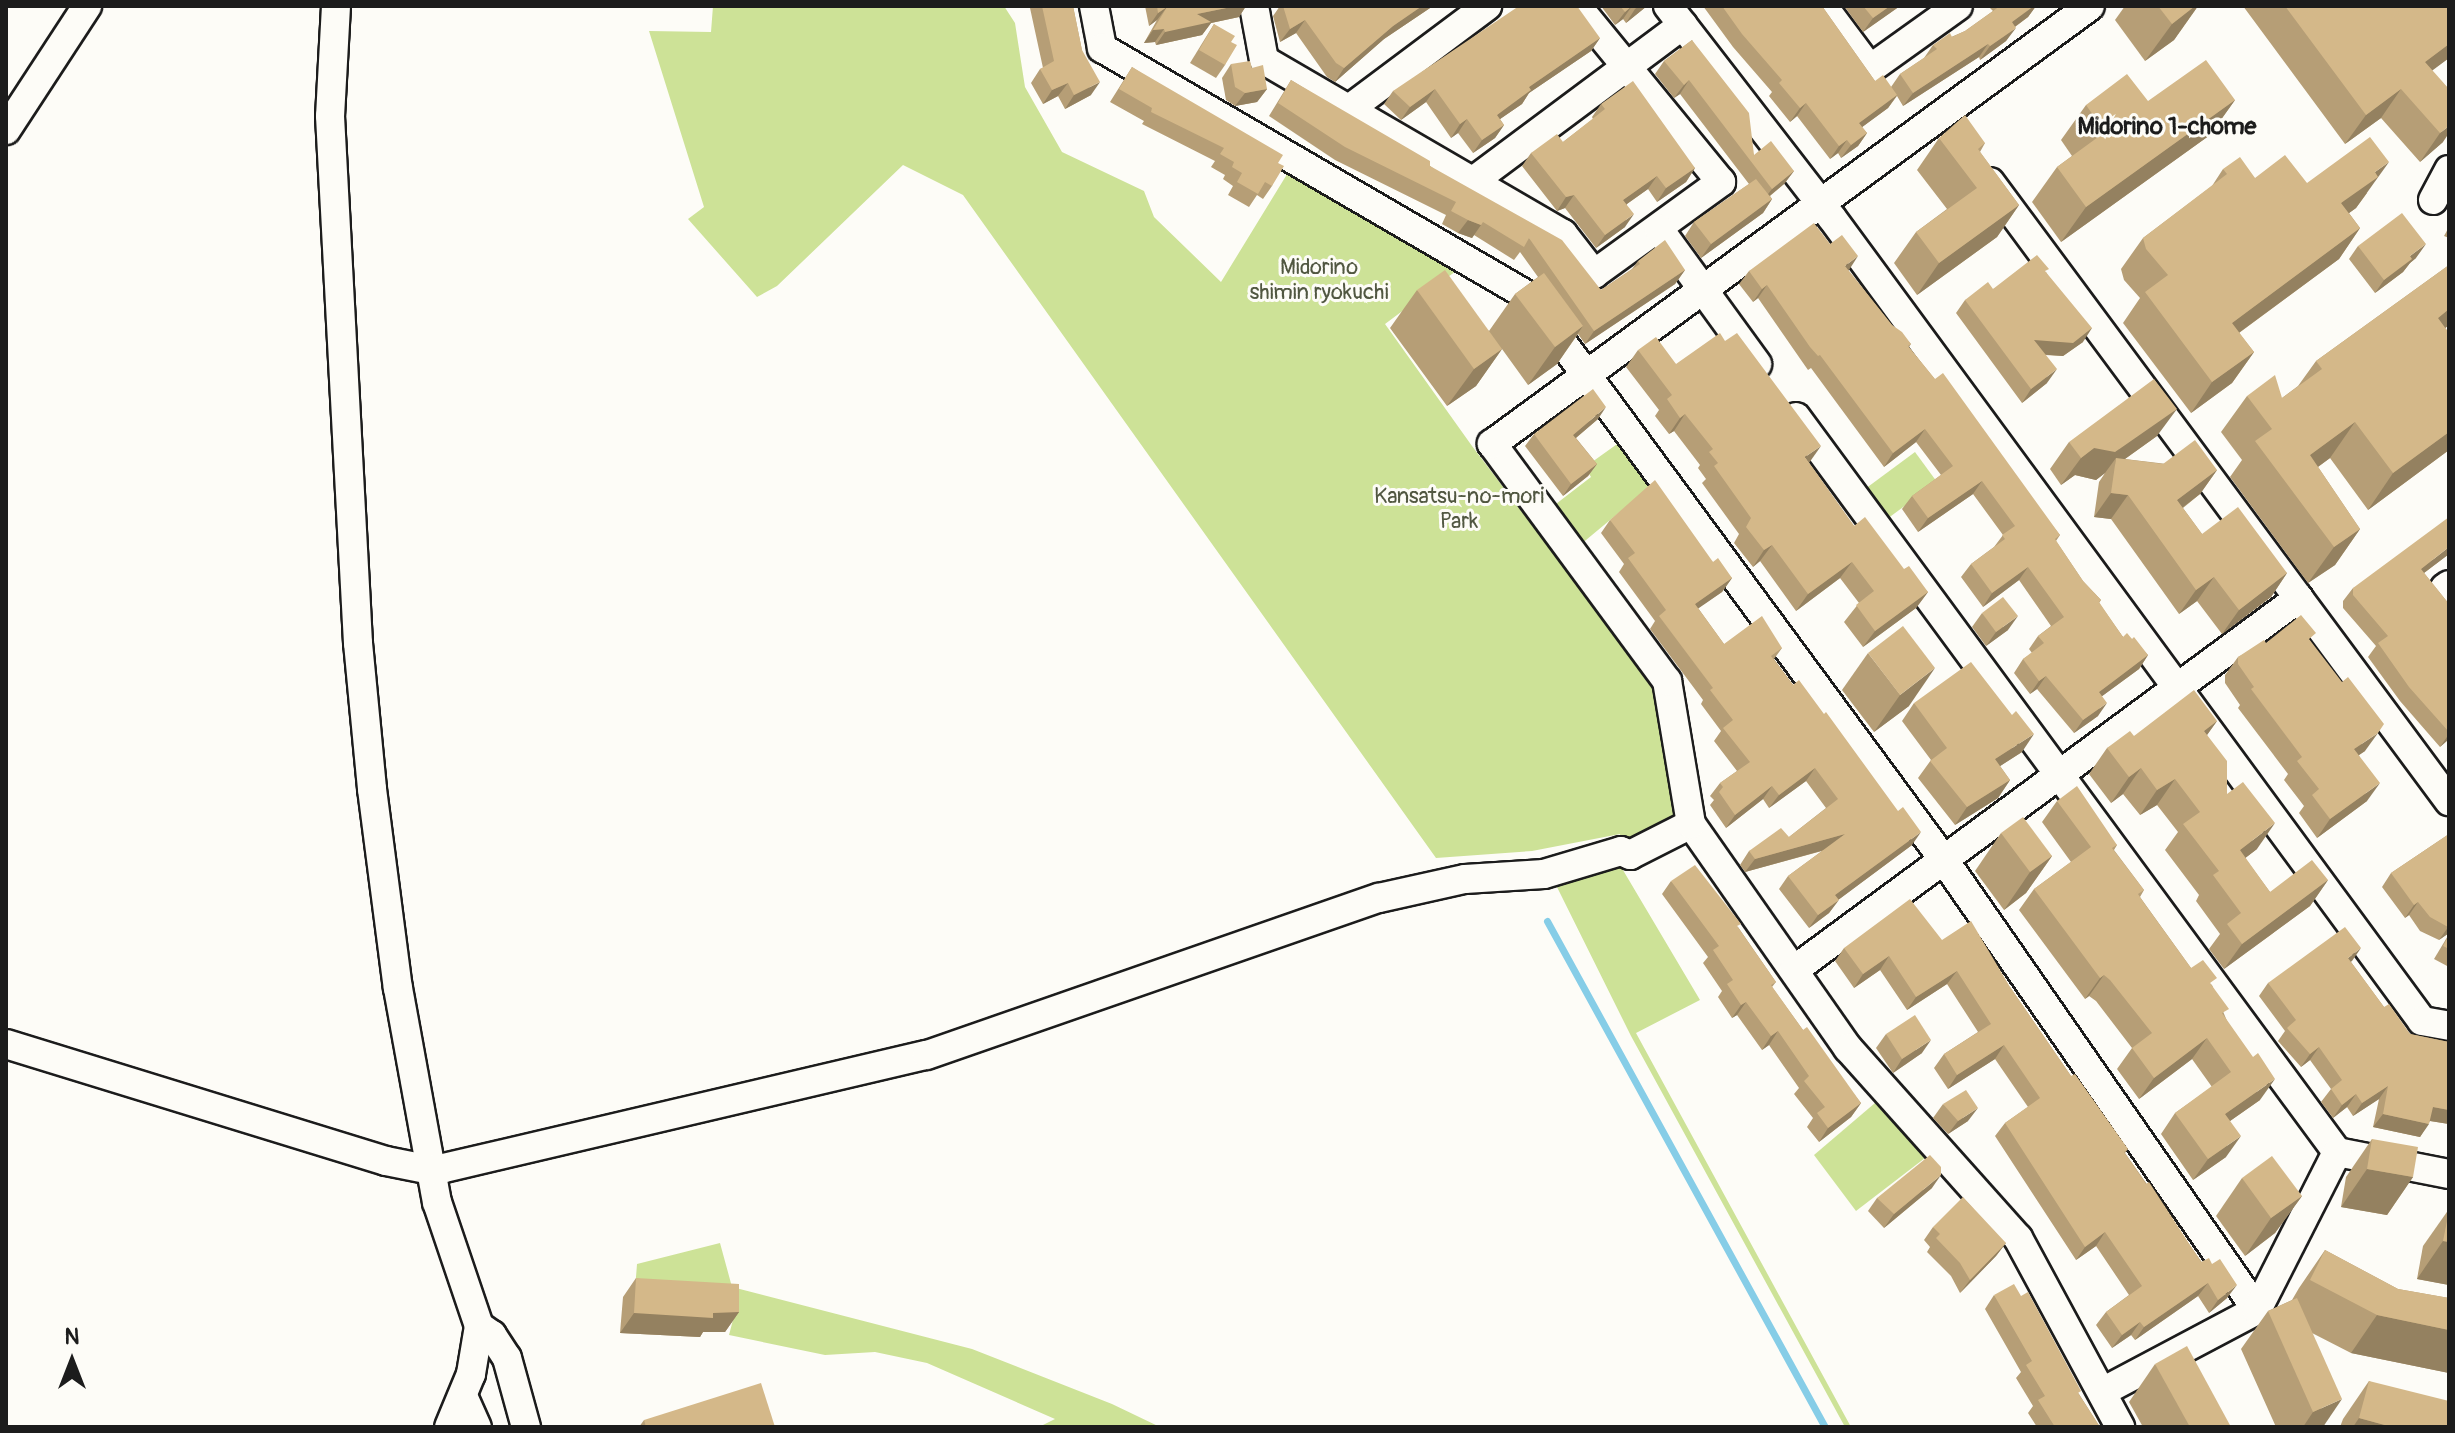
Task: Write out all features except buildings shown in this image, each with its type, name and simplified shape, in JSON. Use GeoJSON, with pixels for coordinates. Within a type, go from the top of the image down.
{"type":"FeatureCollection","features":[{"type":"Feature","properties":{"kind":"street"},"geometry":{"type":"LineString","coordinates":[[6,130],[87,6]]}},
{"type":"Feature","properties":{"kind":"street"},"geometry":{"type":"LineString","coordinates":[[336,6],[330,116],[358,643],[398,988],[437,1202],[479,1326],[471,1374],[449,1427]]}},
{"type":"Feature","properties":{"kind":"street"},"geometry":{"type":"LineString","coordinates":[[1094,6],[1102,48],[1528,296],[1944,860],[2257,1310]]}},
{"type":"Feature","properties":{"kind":"street"},"geometry":{"type":"LineString","coordinates":[[1254,6],[1264,60],[1563,234],[1594,274],[1721,182],[1577,6]]}},
{"type":"Feature","properties":{"kind":"street"},"geometry":{"type":"LineString","coordinates":[[1348,110],[1487,6]]}},
{"type":"Feature","properties":{"kind":"street"},"geometry":{"type":"LineString","coordinates":[[1823,6],[1870,69],[1958,6]]}},
{"type":"Feature","properties":{"kind":"street"},"geometry":{"type":"LineString","coordinates":[[2090,6],[1492,444],[1667,681],[1691,824],[1848,1048],[2018,1238],[2120,1427]]}},
{"type":"Feature","properties":{"kind":"street"},"geometry":{"type":"LineString","coordinates":[[1472,182],[1627,65],[1675,16],[1822,204],[2422,1021],[2449,1026]]}},
{"type":"Feature","properties":{"kind":"street"},"geometry":{"type":"LineString","coordinates":[[1941,116],[1959,141]]}},
{"type":"Feature","properties":{"kind":"street"},"geometry":{"type":"LineString","coordinates":[[1978,166],[2299,598],[2445,786]]}},
{"type":"Feature","properties":{"kind":"street"},"geometry":{"type":"LineString","coordinates":[[2433,200],[2449,170]]}},
{"type":"Feature","properties":{"kind":"street"},"geometry":{"type":"LineString","coordinates":[[1659,229],[2337,1152],[2449,1174]]}},
{"type":"Feature","properties":{"kind":"street"},"geometry":{"type":"LineString","coordinates":[[2449,585],[2445,588],[2449,593]]}},
{"type":"Feature","properties":{"kind":"street"},"geometry":{"type":"LineString","coordinates":[[1794,970],[2299,598]]}},
{"type":"Feature","properties":{"kind":"street"},"geometry":{"type":"LineString","coordinates":[[6,1044],[386,1161],[431,1170],[927,1055],[1379,898],[1465,879],[1544,874],[1621,851],[1630,855],[1691,824]]}},
{"type":"Feature","properties":{"kind":"street"},"geometry":{"type":"LineString","coordinates":[[2102,1392],[2257,1310],[2337,1152]]}},
{"type":"Feature","properties":{"kind":"street"},"geometry":{"type":"LineString","coordinates":[[479,1326],[492,1335],[507,1358],[526,1427]]}},
{"type":"Feature","properties":{"kind":"street"},"geometry":{"type":"LineString","coordinates":[[463,1396],[477,1427]]}},
{"type":"Feature","properties":{"kind":"green space"},"geometry":{"type":"Polygon","coordinates":[[[713,6],[1004,6],[1015,23],[1025,87],[1062,152],[1144,191],[1154,217],[1221,282],[1289,171],[1460,268],[1385,324],[1472,446],[1655,687],[1679,809],[1674,818],[1630,841],[1621,842],[1620,834],[1532,851],[1436,858],[963,195],[903,165],[777,286],[757,297],[688,219],[704,207],[649,31],[711,32],[713,6]]]}},
{"type":"Feature","properties":{"kind":"green space"},"geometry":{"type":"Polygon","coordinates":[[[1620,442],[1651,486],[1580,545],[1552,507],[1591,477],[1585,467],[1620,442]]]}},
{"type":"Feature","properties":{"kind":"green space"},"geometry":{"type":"Polygon","coordinates":[[[1915,452],[1937,482],[1887,519],[1865,489],[1915,452]]]}},
{"type":"Feature","properties":{"kind":"green space"},"geometry":{"type":"Polygon","coordinates":[[[1617,860],[1700,1000],[1636,1033],[1851,1427],[1845,1427],[1631,1036],[1553,879],[1617,860]]]}},
{"type":"Feature","properties":{"kind":"green space"},"geometry":{"type":"Polygon","coordinates":[[[1875,1103],[1925,1158],[1856,1211],[1814,1155],[1875,1103]]]}},
{"type":"Feature","properties":{"kind":"green space"},"geometry":{"type":"Polygon","coordinates":[[[720,1243],[732,1287],[972,1349],[1112,1404],[1160,1427],[1039,1427],[1055,1419],[927,1363],[875,1352],[825,1355],[729,1335],[734,1316],[635,1290],[637,1264],[720,1243]]]}},
{"type":"Feature","properties":{"kind":"waterway"},"geometry":{"type":"LineString","coordinates":[[1547,921],[1825,1427]]}},
{"type":"Feature","properties":{"kind":"district","name":"Midorino 1-chome"},"geometry":{"type":"Point","coordinates":[2167,127]}},
{"type":"Feature","properties":{"kind":"park label","name":"Midorino shimin ryokuchi"},"geometry":{"type":"Point","coordinates":[1319,280]}},
{"type":"Feature","properties":{"kind":"park label","name":"Kansatsu-no-mori Park"},"geometry":{"type":"Point","coordinates":[1459,508]}}]}
